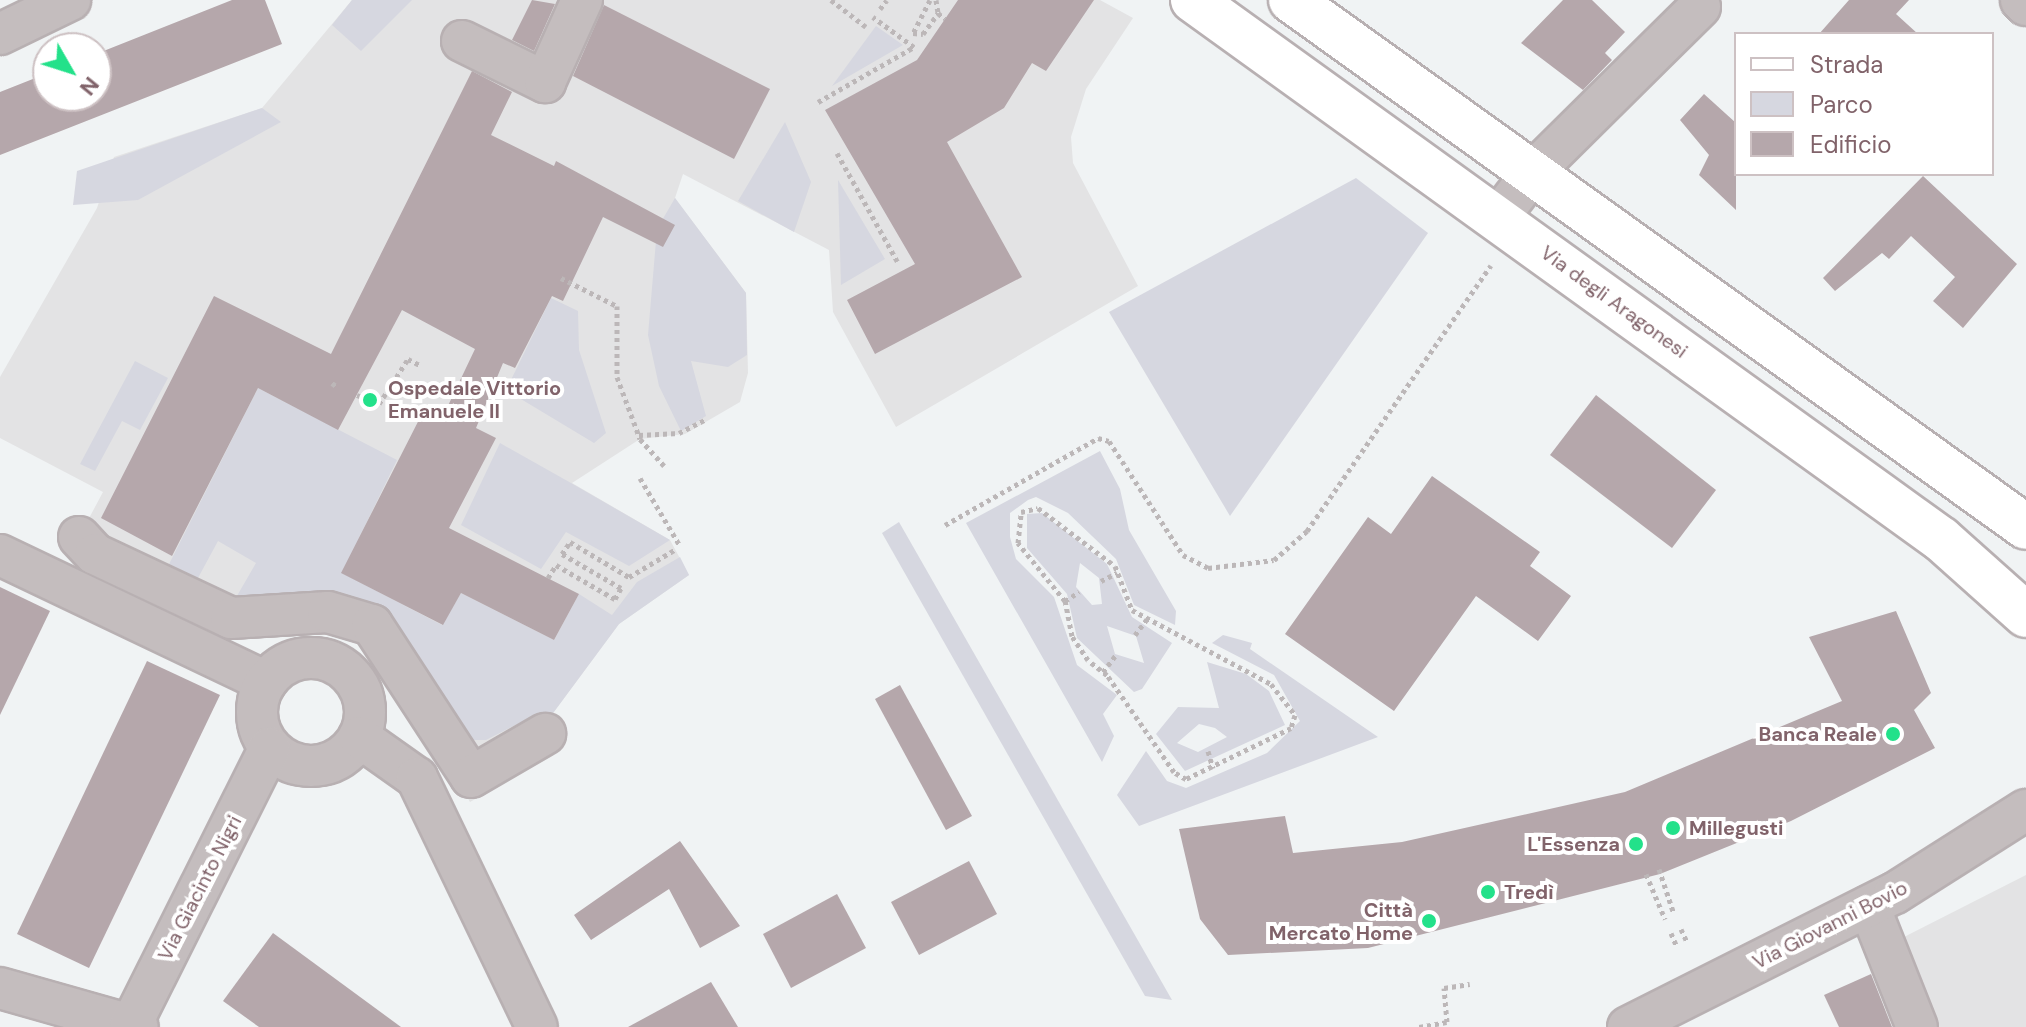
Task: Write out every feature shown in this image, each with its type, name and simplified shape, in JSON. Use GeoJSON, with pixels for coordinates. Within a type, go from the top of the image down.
{"type":"FeatureCollection","features":[{"type":"Feature","properties":{"kind":"main road","name":"Via degli Aragonesi"},"geometry":{"type":"LineString","coordinates":[[1193,0],[1941,539],[2026,615]]}},
{"type":"Feature","properties":{"kind":"main road"},"geometry":{"type":"LineString","coordinates":[[1291,0],[2026,527]]}},
{"type":"Feature","properties":{"kind":"street"},"geometry":{"type":"LineString","coordinates":[[0,34],[70,0]]}},
{"type":"Feature","properties":{"kind":"street"},"geometry":{"type":"LineString","coordinates":[[462,41],[545,82],[582,0]]}},
{"type":"Feature","properties":{"kind":"street"},"geometry":{"type":"LineString","coordinates":[[2021,0],[2026,5]]}},
{"type":"Feature","properties":{"kind":"street"},"geometry":{"type":"LineString","coordinates":[[1498,218],[1533,172],[1699,2]]}},
{"type":"Feature","properties":{"kind":"street"},"geometry":{"type":"LineString","coordinates":[[79,537],[95,554],[231,618],[328,612],[372,625],[471,777],[545,734]]}},
{"type":"Feature","properties":{"kind":"street"},"geometry":{"type":"LineString","coordinates":[[0,555],[266,682]]}},
{"type":"Feature","properties":{"kind":"street"},"geometry":{"type":"LineString","coordinates":[[313,658],[346,671],[364,702],[359,737],[318,766],[301,766],[270,748],[257,716],[266,682],[294,661],[313,658]]}},
{"type":"Feature","properties":{"kind":"street"},"geometry":{"type":"LineString","coordinates":[[359,737],[417,778],[537,1027]]}},
{"type":"Feature","properties":{"kind":"street","name":"Via Giacinto Nigri"},"geometry":{"type":"LineString","coordinates":[[133,1026],[270,748]]}},
{"type":"Feature","properties":{"kind":"street","name":"Via Giovanni Bovio"},"geometry":{"type":"LineString","coordinates":[[1628,1027],[1882,900],[2026,810]]}},
{"type":"Feature","properties":{"kind":"street"},"geometry":{"type":"LineString","coordinates":[[1882,900],[1917,1027]]}},
{"type":"Feature","properties":{"kind":"street"},"geometry":{"type":"LineString","coordinates":[[0,988],[133,1026]]}},
{"type":"Feature","properties":{"kind":"path"},"geometry":{"type":"LineString","coordinates":[[831,0],[866,27]]}},
{"type":"Feature","properties":{"kind":"path"},"geometry":{"type":"LineString","coordinates":[[880,9],[887,0]]}},
{"type":"Feature","properties":{"kind":"path"},"geometry":{"type":"LineString","coordinates":[[933,0],[938,13],[945,19]]}},
{"type":"Feature","properties":{"kind":"path"},"geometry":{"type":"LineString","coordinates":[[933,0],[913,33],[923,34],[938,13]]}},
{"type":"Feature","properties":{"kind":"path"},"geometry":{"type":"LineString","coordinates":[[818,102],[914,47],[873,17]]}},
{"type":"Feature","properties":{"kind":"path"},"geometry":{"type":"LineString","coordinates":[[837,153],[897,261]]}},
{"type":"Feature","properties":{"kind":"path"},"geometry":{"type":"LineString","coordinates":[[945,525],[1098,438],[1109,441],[1140,500],[1183,555],[1208,568],[1274,560],[1307,531],[1491,264]]}},
{"type":"Feature","properties":{"kind":"path"},"geometry":{"type":"LineString","coordinates":[[561,278],[617,306],[617,377],[639,435],[664,466]]}},
{"type":"Feature","properties":{"kind":"path"},"geometry":{"type":"LineString","coordinates":[[357,395],[379,404],[408,359],[420,365]]}},
{"type":"Feature","properties":{"kind":"path"},"geometry":{"type":"LineString","coordinates":[[639,435],[679,433],[706,419]]}},
{"type":"Feature","properties":{"kind":"path"},"geometry":{"type":"LineString","coordinates":[[548,578],[556,565],[615,599],[621,588],[562,554],[570,542],[629,577],[678,548],[640,478]]}},
{"type":"Feature","properties":{"kind":"path"},"geometry":{"type":"LineString","coordinates":[[1038,508],[1061,519],[1117,573],[1132,610],[1241,664],[1271,684],[1295,715],[1275,740],[1186,779],[1174,772],[1103,672],[1072,636],[1065,601],[1018,543],[1021,512],[1038,508]]}},
{"type":"Feature","properties":{"kind":"path"},"geometry":{"type":"LineString","coordinates":[[1101,581],[1117,573]]}},
{"type":"Feature","properties":{"kind":"path"},"geometry":{"type":"LineString","coordinates":[[1065,601],[1079,592]]}},
{"type":"Feature","properties":{"kind":"path"},"geometry":{"type":"LineString","coordinates":[[1135,635],[1147,619]]}},
{"type":"Feature","properties":{"kind":"path"},"geometry":{"type":"LineString","coordinates":[[1103,672],[1116,655]]}},
{"type":"Feature","properties":{"kind":"path"},"geometry":{"type":"LineString","coordinates":[[1208,751],[1213,768]]}},
{"type":"Feature","properties":{"kind":"path"},"geometry":{"type":"LineString","coordinates":[[1659,869],[1674,914]]}},
{"type":"Feature","properties":{"kind":"path"},"geometry":{"type":"LineString","coordinates":[[1646,874],[1665,919]]}},
{"type":"Feature","properties":{"kind":"path"},"geometry":{"type":"LineString","coordinates":[[1681,929],[1687,942]]}},
{"type":"Feature","properties":{"kind":"path"},"geometry":{"type":"LineString","coordinates":[[1671,933],[1677,947]]}},
{"type":"Feature","properties":{"kind":"path"},"geometry":{"type":"LineString","coordinates":[[1419,1027],[1447,1022],[1444,988],[1470,984]]}},
{"type":"Feature","properties":{"kind":"shaded area","name":"Ospedale Vittorio Emanuele II"},"geometry":{"type":"Polygon","coordinates":[[[352,0],[1100,0],[1133,18],[1086,89],[1071,137],[1073,163],[1138,286],[896,427],[833,312],[829,250],[683,174],[675,198],[746,293],[748,373],[740,402],[685,434],[640,439],[572,483],[670,540],[689,575],[619,624],[542,728],[554,755],[470,802],[386,659],[344,628],[253,635],[79,537],[103,492],[0,438],[0,377],[97,208],[114,157],[262,108],[352,0]]]}},
{"type":"Feature","properties":{"kind":"shaded area"},"geometry":{"type":"Polygon","coordinates":[[[2026,875],[2026,1027],[1929,1027],[1915,999],[1904,937],[2026,875]]]}},
{"type":"Feature","properties":{"kind":"green space"},"geometry":{"type":"Polygon","coordinates":[[[352,0],[412,0],[361,51],[332,25],[352,0]]]}},
{"type":"Feature","properties":{"kind":"green space"},"geometry":{"type":"Polygon","coordinates":[[[876,26],[903,45],[832,86],[876,26]]]}},
{"type":"Feature","properties":{"kind":"green space"},"geometry":{"type":"Polygon","coordinates":[[[262,108],[281,122],[138,200],[73,205],[77,171],[262,108]]]}},
{"type":"Feature","properties":{"kind":"green space"},"geometry":{"type":"Polygon","coordinates":[[[785,122],[811,182],[794,232],[738,201],[785,122]]]}},
{"type":"Feature","properties":{"kind":"green space"},"geometry":{"type":"Polygon","coordinates":[[[1356,178],[1428,233],[1230,516],[1109,312],[1356,178]]]}},
{"type":"Feature","properties":{"kind":"green space"},"geometry":{"type":"Polygon","coordinates":[[[838,180],[885,259],[841,285],[838,180]]]}},
{"type":"Feature","properties":{"kind":"green space"},"geometry":{"type":"Polygon","coordinates":[[[675,198],[746,293],[747,355],[728,367],[691,361],[706,416],[681,431],[659,386],[648,335],[657,229],[675,198]]]}},
{"type":"Feature","properties":{"kind":"green space"},"geometry":{"type":"Polygon","coordinates":[[[551,298],[578,311],[579,350],[606,433],[594,443],[506,390],[551,298]]]}},
{"type":"Feature","properties":{"kind":"green space"},"geometry":{"type":"Polygon","coordinates":[[[135,361],[168,378],[140,430],[122,421],[95,471],[80,464],[135,361]]]}},
{"type":"Feature","properties":{"kind":"green space"},"geometry":{"type":"Polygon","coordinates":[[[258,388],[397,460],[342,573],[442,625],[461,593],[554,640],[579,594],[612,615],[637,582],[680,557],[689,575],[619,624],[542,728],[523,721],[486,740],[462,740],[384,613],[230,608],[256,563],[218,541],[192,589],[161,580],[258,388]]]}},
{"type":"Feature","properties":{"kind":"green space"},"geometry":{"type":"Polygon","coordinates":[[[500,443],[670,540],[629,566],[566,532],[541,569],[461,525],[500,443]]]}},
{"type":"Feature","properties":{"kind":"green space"},"geometry":{"type":"Polygon","coordinates":[[[1100,451],[1120,489],[1129,530],[1176,611],[1175,625],[1134,605],[1116,559],[1068,513],[1036,497],[1028,500],[1010,513],[1010,537],[1016,559],[1054,597],[1077,665],[1117,695],[1103,714],[1114,736],[1102,762],[966,523],[1100,451]]]}},
{"type":"Feature","properties":{"kind":"green space"},"geometry":{"type":"Polygon","coordinates":[[[1042,513],[1107,564],[1132,617],[1172,643],[1142,689],[1134,692],[1077,638],[1067,594],[1027,548],[1027,514],[1042,513]],[[1080,563],[1076,587],[1092,605],[1102,604],[1099,578],[1080,563]],[[1107,626],[1115,654],[1144,663],[1136,636],[1107,626]]]}},
{"type":"Feature","properties":{"kind":"green space"},"geometry":{"type":"Polygon","coordinates":[[[899,522],[1172,1000],[1145,996],[882,533],[899,522]]]}},
{"type":"Feature","properties":{"kind":"green space"},"geometry":{"type":"Polygon","coordinates":[[[1223,635],[1252,643],[1250,649],[1378,737],[1139,826],[1117,795],[1146,751],[1167,781],[1186,788],[1267,753],[1300,721],[1274,675],[1212,643],[1223,635]]]}},
{"type":"Feature","properties":{"kind":"green space"},"geometry":{"type":"Polygon","coordinates":[[[1207,662],[1246,674],[1269,691],[1285,725],[1185,771],[1156,734],[1178,707],[1219,708],[1207,662]],[[1199,724],[1177,743],[1198,752],[1227,737],[1215,728],[1199,724]]]}},
{"type":"Feature","properties":{"kind":"building"},"geometry":{"type":"Polygon","coordinates":[[[232,0],[265,0],[282,44],[112,111],[112,48],[232,0]]]}},
{"type":"Feature","properties":{"kind":"building"},"geometry":{"type":"Polygon","coordinates":[[[532,0],[555,4],[534,51],[512,40],[532,0]]]}},
{"type":"Feature","properties":{"kind":"building"},"geometry":{"type":"Polygon","coordinates":[[[958,0],[1094,0],[1046,71],[1032,63],[1004,108],[947,142],[1022,277],[875,354],[847,300],[915,264],[825,110],[917,60],[958,0]]]}},
{"type":"Feature","properties":{"kind":"building"},"geometry":{"type":"Polygon","coordinates":[[[1563,0],[1592,0],[1625,32],[1605,53],[1612,60],[1583,90],[1521,43],[1563,0]]]}},
{"type":"Feature","properties":{"kind":"building"},"geometry":{"type":"Polygon","coordinates":[[[1849,0],[1909,0],[1896,14],[1916,32],[1821,32],[1849,0]]]}},
{"type":"Feature","properties":{"kind":"building"},"geometry":{"type":"Polygon","coordinates":[[[604,5],[770,89],[734,159],[573,76],[604,5]]]}},
{"type":"Feature","properties":{"kind":"building"},"geometry":{"type":"Polygon","coordinates":[[[472,71],[512,92],[491,135],[554,166],[556,161],[675,225],[663,247],[603,217],[563,301],[552,296],[515,368],[503,363],[476,428],[496,438],[449,528],[579,594],[554,640],[461,593],[443,625],[341,573],[427,404],[445,412],[475,349],[402,310],[338,430],[258,388],[172,556],[101,518],[214,296],[331,354],[472,71]]]}},
{"type":"Feature","properties":{"kind":"building"},"geometry":{"type":"Polygon","coordinates":[[[32,79],[32,112],[109,112],[0,155],[0,92],[32,79]]]}},
{"type":"Feature","properties":{"kind":"building"},"geometry":{"type":"Polygon","coordinates":[[[1704,94],[1734,121],[1736,210],[1699,175],[1709,155],[1680,120],[1704,94]]]}},
{"type":"Feature","properties":{"kind":"building"},"geometry":{"type":"Polygon","coordinates":[[[1923,176],[2017,264],[1963,328],[1933,301],[1955,277],[1911,236],[1889,259],[1882,253],[1835,291],[1823,278],[1923,176]]]}},
{"type":"Feature","properties":{"kind":"building"},"geometry":{"type":"Polygon","coordinates":[[[1596,395],[1716,490],[1672,548],[1550,455],[1596,395]]]}},
{"type":"Feature","properties":{"kind":"building"},"geometry":{"type":"Polygon","coordinates":[[[1432,476],[1540,552],[1530,566],[1571,596],[1538,641],[1476,596],[1394,711],[1285,634],[1368,517],[1391,534],[1432,476]]]}},
{"type":"Feature","properties":{"kind":"building"},"geometry":{"type":"Polygon","coordinates":[[[0,587],[50,611],[0,715],[0,587]]]}},
{"type":"Feature","properties":{"kind":"building"},"geometry":{"type":"Polygon","coordinates":[[[1896,611],[1931,693],[1914,710],[1935,748],[1791,821],[1660,874],[1368,948],[1228,955],[1200,919],[1179,829],[1285,816],[1293,853],[1402,842],[1625,792],[1842,701],[1809,637],[1896,611]]]}},
{"type":"Feature","properties":{"kind":"building"},"geometry":{"type":"Polygon","coordinates":[[[147,661],[220,695],[89,968],[17,934],[147,661]]]}},
{"type":"Feature","properties":{"kind":"building"},"geometry":{"type":"Polygon","coordinates":[[[900,685],[972,816],[946,830],[875,699],[900,685]]]}},
{"type":"Feature","properties":{"kind":"building"},"geometry":{"type":"Polygon","coordinates":[[[680,841],[740,926],[700,948],[669,889],[591,940],[574,915],[680,841]]]}},
{"type":"Feature","properties":{"kind":"building"},"geometry":{"type":"Polygon","coordinates":[[[969,861],[997,914],[919,955],[891,902],[969,861]]]}},
{"type":"Feature","properties":{"kind":"building"},"geometry":{"type":"Polygon","coordinates":[[[837,894],[866,948],[791,988],[763,934],[837,894]]]}},
{"type":"Feature","properties":{"kind":"building"},"geometry":{"type":"Polygon","coordinates":[[[273,933],[401,1027],[259,1027],[223,1001],[273,933]]]}},
{"type":"Feature","properties":{"kind":"building"},"geometry":{"type":"Polygon","coordinates":[[[1871,974],[1892,1027],[1839,1027],[1824,995],[1871,974]]]}},
{"type":"Feature","properties":{"kind":"building"},"geometry":{"type":"Polygon","coordinates":[[[711,982],[738,1027],[628,1027],[711,982]]]}},
{"type":"Feature","properties":{"kind":"place","name":"Ospedale Vittorio Emanuele II"},"geometry":{"type":"Point","coordinates":[370,400]}},
{"type":"Feature","properties":{"kind":"place","name":"Banca Reale"},"geometry":{"type":"Point","coordinates":[1893,734]}},
{"type":"Feature","properties":{"kind":"place","name":"Millegusti"},"geometry":{"type":"Point","coordinates":[1673,828]}},
{"type":"Feature","properties":{"kind":"place","name":"L'Essenza"},"geometry":{"type":"Point","coordinates":[1636,844]}},
{"type":"Feature","properties":{"kind":"place","name":"Tredì"},"geometry":{"type":"Point","coordinates":[1488,892]}},
{"type":"Feature","properties":{"kind":"place","name":"Città Mercato Home"},"geometry":{"type":"Point","coordinates":[1429,921]}}]}
